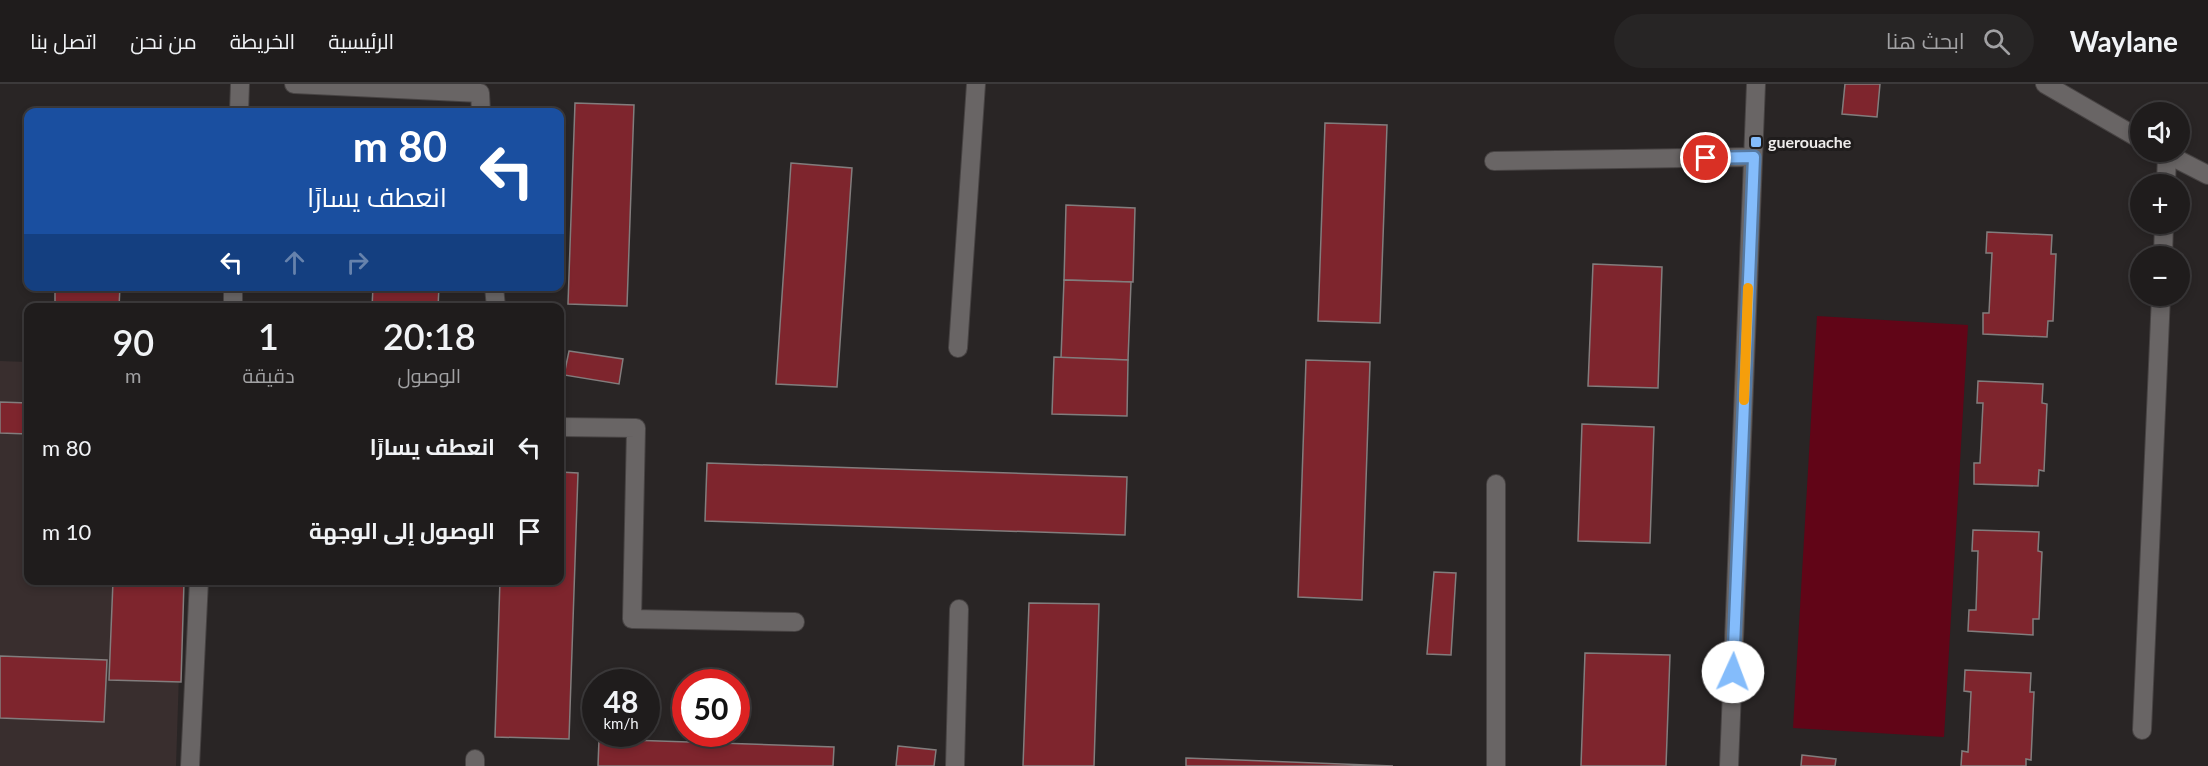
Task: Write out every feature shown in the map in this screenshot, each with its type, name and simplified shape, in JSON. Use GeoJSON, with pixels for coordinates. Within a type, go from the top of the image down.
{"type":"FeatureCollection","features":[{"type":"Feature","properties":{"kind":"street"},"geometry":{"type":"LineString","coordinates":[[239,108],[240,84]]}},
{"type":"Feature","properties":{"kind":"street"},"geometry":{"type":"LineString","coordinates":[[294,84],[480,93],[481,108]]}},
{"type":"Feature","properties":{"kind":"street"},"geometry":{"type":"LineString","coordinates":[[958,348],[976,84]]}},
{"type":"Feature","properties":{"kind":"street"},"geometry":{"type":"LineString","coordinates":[[1729,766],[1756,84]]}},
{"type":"Feature","properties":{"kind":"street"},"geometry":{"type":"LineString","coordinates":[[2045,84],[2130,133]]}},
{"type":"Feature","properties":{"kind":"street"},"geometry":{"type":"LineString","coordinates":[[1494,161],[1754,157]]}},
{"type":"Feature","properties":{"kind":"street"},"geometry":{"type":"LineString","coordinates":[[2182,162],[2208,176]]}},
{"type":"Feature","properties":{"kind":"street"},"geometry":{"type":"LineString","coordinates":[[2142,730],[2161,306]]}},
{"type":"Feature","properties":{"kind":"street"},"geometry":{"type":"LineString","coordinates":[[564,427],[636,428],[632,619],[795,622]]}},
{"type":"Feature","properties":{"kind":"street"},"geometry":{"type":"LineString","coordinates":[[1496,484],[1496,766]]}},
{"type":"Feature","properties":{"kind":"street"},"geometry":{"type":"LineString","coordinates":[[190,766],[199,585]]}},
{"type":"Feature","properties":{"kind":"street"},"geometry":{"type":"LineString","coordinates":[[955,766],[959,609]]}},
{"type":"Feature","properties":{"kind":"shaded area"},"geometry":{"type":"Polygon","coordinates":[[[1817,316],[1968,325],[1944,737],[1793,728],[1817,316]]]}},
{"type":"Feature","properties":{"kind":"shaded area"},"geometry":{"type":"Polygon","coordinates":[[[0,361],[24,362],[24,585],[182,585],[176,766],[0,766],[0,361]]]}},
{"type":"Feature","properties":{"kind":"building"},"geometry":{"type":"Polygon","coordinates":[[[1845,84],[1880,84],[1877,117],[1842,114],[1845,84]]]}},
{"type":"Feature","properties":{"kind":"building"},"geometry":{"type":"Polygon","coordinates":[[[575,103],[634,105],[627,306],[568,304],[575,103]]]}},
{"type":"Feature","properties":{"kind":"building"},"geometry":{"type":"Polygon","coordinates":[[[1325,123],[1387,125],[1380,323],[1318,321],[1325,123]]]}},
{"type":"Feature","properties":{"kind":"building"},"geometry":{"type":"Polygon","coordinates":[[[791,163],[852,168],[837,387],[776,384],[791,163]]]}},
{"type":"Feature","properties":{"kind":"building"},"geometry":{"type":"Polygon","coordinates":[[[1066,205],[1135,208],[1133,282],[1064,280],[1066,205]]]}},
{"type":"Feature","properties":{"kind":"building"},"geometry":{"type":"Polygon","coordinates":[[[1987,232],[2052,235],[2051,254],[2056,254],[2053,321],[2048,321],[2047,337],[1983,334],[1983,313],[1989,313],[1992,253],[1986,253],[1987,232]]]}},
{"type":"Feature","properties":{"kind":"building"},"geometry":{"type":"Polygon","coordinates":[[[1593,264],[1662,267],[1658,388],[1588,386],[1593,264]]]}},
{"type":"Feature","properties":{"kind":"building"},"geometry":{"type":"Polygon","coordinates":[[[1064,280],[1131,282],[1128,360],[1061,358],[1064,280]]]}},
{"type":"Feature","properties":{"kind":"building"},"geometry":{"type":"Polygon","coordinates":[[[55,291],[120,291],[119,303],[55,303],[55,291]]]}},
{"type":"Feature","properties":{"kind":"building"},"geometry":{"type":"Polygon","coordinates":[[[373,291],[439,291],[438,303],[372,303],[373,291]]]}},
{"type":"Feature","properties":{"kind":"building"},"geometry":{"type":"Polygon","coordinates":[[[569,351],[623,359],[619,384],[564,375],[569,351]]]}},
{"type":"Feature","properties":{"kind":"building"},"geometry":{"type":"Polygon","coordinates":[[[1054,357],[1128,360],[1127,416],[1052,414],[1054,357]]]}},
{"type":"Feature","properties":{"kind":"building"},"geometry":{"type":"Polygon","coordinates":[[[1306,360],[1370,362],[1362,600],[1298,597],[1306,360]]]}},
{"type":"Feature","properties":{"kind":"building"},"geometry":{"type":"Polygon","coordinates":[[[1978,381],[2043,384],[2042,403],[2047,404],[2044,471],[2039,470],[2038,486],[1974,484],[1974,463],[1980,463],[1983,403],[1977,403],[1978,381]]]}},
{"type":"Feature","properties":{"kind":"building"},"geometry":{"type":"Polygon","coordinates":[[[0,402],[24,403],[24,434],[0,433],[0,402]]]}},
{"type":"Feature","properties":{"kind":"building"},"geometry":{"type":"Polygon","coordinates":[[[1582,424],[1654,427],[1650,543],[1578,541],[1582,424]]]}},
{"type":"Feature","properties":{"kind":"building"},"geometry":{"type":"Polygon","coordinates":[[[707,463],[1127,477],[1125,535],[705,521],[707,463]]]}},
{"type":"Feature","properties":{"kind":"building"},"geometry":{"type":"Polygon","coordinates":[[[564,472],[578,473],[569,739],[495,737],[500,585],[564,585],[564,472]]]}},
{"type":"Feature","properties":{"kind":"building"},"geometry":{"type":"Polygon","coordinates":[[[1973,530],[2039,532],[2038,551],[2042,552],[2039,619],[2033,619],[2033,635],[1968,631],[1969,610],[1976,610],[1978,551],[1972,551],[1973,530]]]}},
{"type":"Feature","properties":{"kind":"building"},"geometry":{"type":"Polygon","coordinates":[[[1434,572],[1456,573],[1451,655],[1427,654],[1434,572]]]}},
{"type":"Feature","properties":{"kind":"building"},"geometry":{"type":"Polygon","coordinates":[[[113,585],[184,585],[181,682],[109,680],[113,585]]]}},
{"type":"Feature","properties":{"kind":"building"},"geometry":{"type":"Polygon","coordinates":[[[1029,603],[1099,604],[1094,766],[1023,766],[1029,603]]]}},
{"type":"Feature","properties":{"kind":"building"},"geometry":{"type":"Polygon","coordinates":[[[1585,653],[1670,655],[1666,766],[1581,766],[1585,653]]]}},
{"type":"Feature","properties":{"kind":"building"},"geometry":{"type":"Polygon","coordinates":[[[0,656],[107,660],[104,722],[0,718],[0,656]]]}},
{"type":"Feature","properties":{"kind":"building"},"geometry":{"type":"Polygon","coordinates":[[[1965,670],[2031,673],[2030,692],[2034,692],[2031,760],[2026,759],[2026,766],[1961,766],[1962,751],[1968,752],[1971,692],[1964,691],[1965,670]]]}},
{"type":"Feature","properties":{"kind":"building"},"geometry":{"type":"Polygon","coordinates":[[[660,741],[672,741],[672,747],[750,747],[750,744],[834,747],[833,766],[598,766],[599,747],[660,747],[660,741]]]}},
{"type":"Feature","properties":{"kind":"building"},"geometry":{"type":"Polygon","coordinates":[[[898,746],[936,750],[934,766],[896,766],[898,746]]]}},
{"type":"Feature","properties":{"kind":"building"},"geometry":{"type":"Polygon","coordinates":[[[1802,755],[1836,759],[1835,766],[1801,766],[1802,755]]]}},
{"type":"Feature","properties":{"kind":"building"},"geometry":{"type":"Polygon","coordinates":[[[1186,758],[1393,766],[1186,766],[1186,758]]]}},
{"type":"Feature","properties":{"kind":"slow traffic"},"geometry":{"type":"LineString","coordinates":[[1744,400],[1748,288]]}},
{"type":"Feature","properties":{"kind":"place","name":"guerouache"},"geometry":{"type":"Point","coordinates":[1756,142]}},
{"type":"Feature","properties":{"kind":"route"},"geometry":{"type":"LineString","coordinates":[[1706,158],[1754,157],[1733,672]]}}]}
